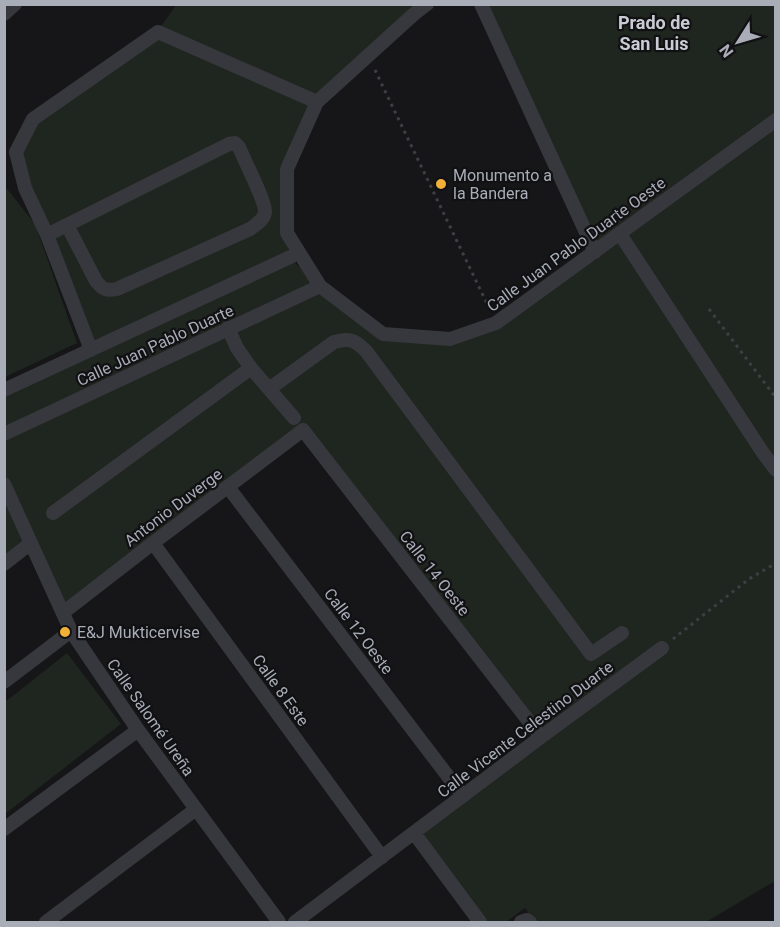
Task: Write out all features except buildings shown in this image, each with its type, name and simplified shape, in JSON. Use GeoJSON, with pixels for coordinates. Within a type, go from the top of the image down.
{"type":"FeatureCollection","features":[{"type":"Feature","properties":{"kind":"street"},"geometry":{"type":"LineString","coordinates":[[4,14],[15,4]]}},
{"type":"Feature","properties":{"kind":"street"},"geometry":{"type":"LineString","coordinates":[[320,286],[287,233],[287,169],[317,102],[427,4]]}},
{"type":"Feature","properties":{"kind":"street"},"geometry":{"type":"LineString","coordinates":[[481,4],[595,252]]}},
{"type":"Feature","properties":{"kind":"street"},"geometry":{"type":"LineString","coordinates":[[91,350],[47,235],[25,188],[16,152],[33,119],[158,32],[317,102]]}},
{"type":"Feature","properties":{"kind":"street","name":"Calle Juan Pablo Duarte Oeste"},"geometry":{"type":"LineString","coordinates":[[320,286],[383,334],[450,339],[496,323],[776,120]]}},
{"type":"Feature","properties":{"kind":"street"},"geometry":{"type":"LineString","coordinates":[[47,235],[67,225],[229,144],[235,143],[239,147],[265,212],[261,221],[250,229],[108,291],[102,289],[96,281],[67,225]]}},
{"type":"Feature","properties":{"kind":"street"},"geometry":{"type":"LineString","coordinates":[[620,234],[776,470]]}},
{"type":"Feature","properties":{"kind":"street","name":"Calle Juan Pablo Duarte"},"geometry":{"type":"LineString","coordinates":[[4,390],[299,253]]}},
{"type":"Feature","properties":{"kind":"street","name":"Calle Juan Pablo Duarte"},"geometry":{"type":"LineString","coordinates":[[4,434],[320,286]]}},
{"type":"Feature","properties":{"kind":"street"},"geometry":{"type":"LineString","coordinates":[[228,328],[237,348],[251,368],[294,418]]}},
{"type":"Feature","properties":{"kind":"street"},"geometry":{"type":"LineString","coordinates":[[269,389],[334,342],[345,339],[357,342],[366,351],[591,654],[622,633]]}},
{"type":"Feature","properties":{"kind":"street"},"geometry":{"type":"LineString","coordinates":[[53,513],[251,368]]}},
{"type":"Feature","properties":{"kind":"street","name":"Antonio Duverge"},"geometry":{"type":"LineString","coordinates":[[64,612],[303,430]]}},
{"type":"Feature","properties":{"kind":"street","name":"Calle 14 Oeste"},"geometry":{"type":"LineString","coordinates":[[303,430],[541,736]]}},
{"type":"Feature","properties":{"kind":"street","name":"Calle Salomé Ureña"},"geometry":{"type":"LineString","coordinates":[[4,484],[71,631],[138,730],[279,922]]}},
{"type":"Feature","properties":{"kind":"street","name":"Calle 12 Oeste"},"geometry":{"type":"LineString","coordinates":[[228,486],[463,796]]}},
{"type":"Feature","properties":{"kind":"street"},"geometry":{"type":"LineString","coordinates":[[4,564],[31,543]]}},
{"type":"Feature","properties":{"kind":"street","name":"Calle 8 Este"},"geometry":{"type":"LineString","coordinates":[[153,543],[382,857]]}},
{"type":"Feature","properties":{"kind":"street"},"geometry":{"type":"LineString","coordinates":[[4,682],[71,631]]}},
{"type":"Feature","properties":{"kind":"street","name":"Calle Vicente Celestino Duarte"},"geometry":{"type":"LineString","coordinates":[[295,922],[541,736],[662,648]]}},
{"type":"Feature","properties":{"kind":"street"},"geometry":{"type":"LineString","coordinates":[[4,829],[138,730]]}},
{"type":"Feature","properties":{"kind":"street"},"geometry":{"type":"LineString","coordinates":[[46,922],[196,809]]}},
{"type":"Feature","properties":{"kind":"street"},"geometry":{"type":"LineString","coordinates":[[414,833],[480,922]]}},
{"type":"Feature","properties":{"kind":"path"},"geometry":{"type":"LineString","coordinates":[[369,56],[496,323]]}},
{"type":"Feature","properties":{"kind":"path"},"geometry":{"type":"LineString","coordinates":[[709,309],[776,398]]}},
{"type":"Feature","properties":{"kind":"path"},"geometry":{"type":"LineString","coordinates":[[662,648],[749,579],[776,563]]}},
{"type":"Feature","properties":{"kind":"shaded area"},"geometry":{"type":"Polygon","coordinates":[[[176,5],[431,5],[317,102],[287,169],[289,257],[320,286],[383,334],[450,339],[496,323],[595,252],[481,5],[775,5],[775,881],[706,922],[535,922],[525,908],[506,922],[475,922],[414,833],[541,737],[304,430],[64,612],[31,544],[5,562],[5,390],[91,350],[16,152],[33,119],[157,32],[176,5]]]}},
{"type":"Feature","properties":{"kind":"shaded area"},"geometry":{"type":"Polygon","coordinates":[[[4,185],[35,224],[77,343],[5,377],[4,185]]]}},
{"type":"Feature","properties":{"kind":"shaded area"},"geometry":{"type":"Polygon","coordinates":[[[67,653],[121,724],[5,814],[5,702],[67,653]]]}},
{"type":"Feature","properties":{"kind":"place","name":"Monumento a la Bandera"},"geometry":{"type":"Point","coordinates":[441,184]}},
{"type":"Feature","properties":{"kind":"place","name":"E&J Mukticervise"},"geometry":{"type":"Point","coordinates":[65,632]}},
{"type":"Feature","properties":{"kind":"district","name":"Prado de San Luis"},"geometry":{"type":"Point","coordinates":[654,33]}}]}
